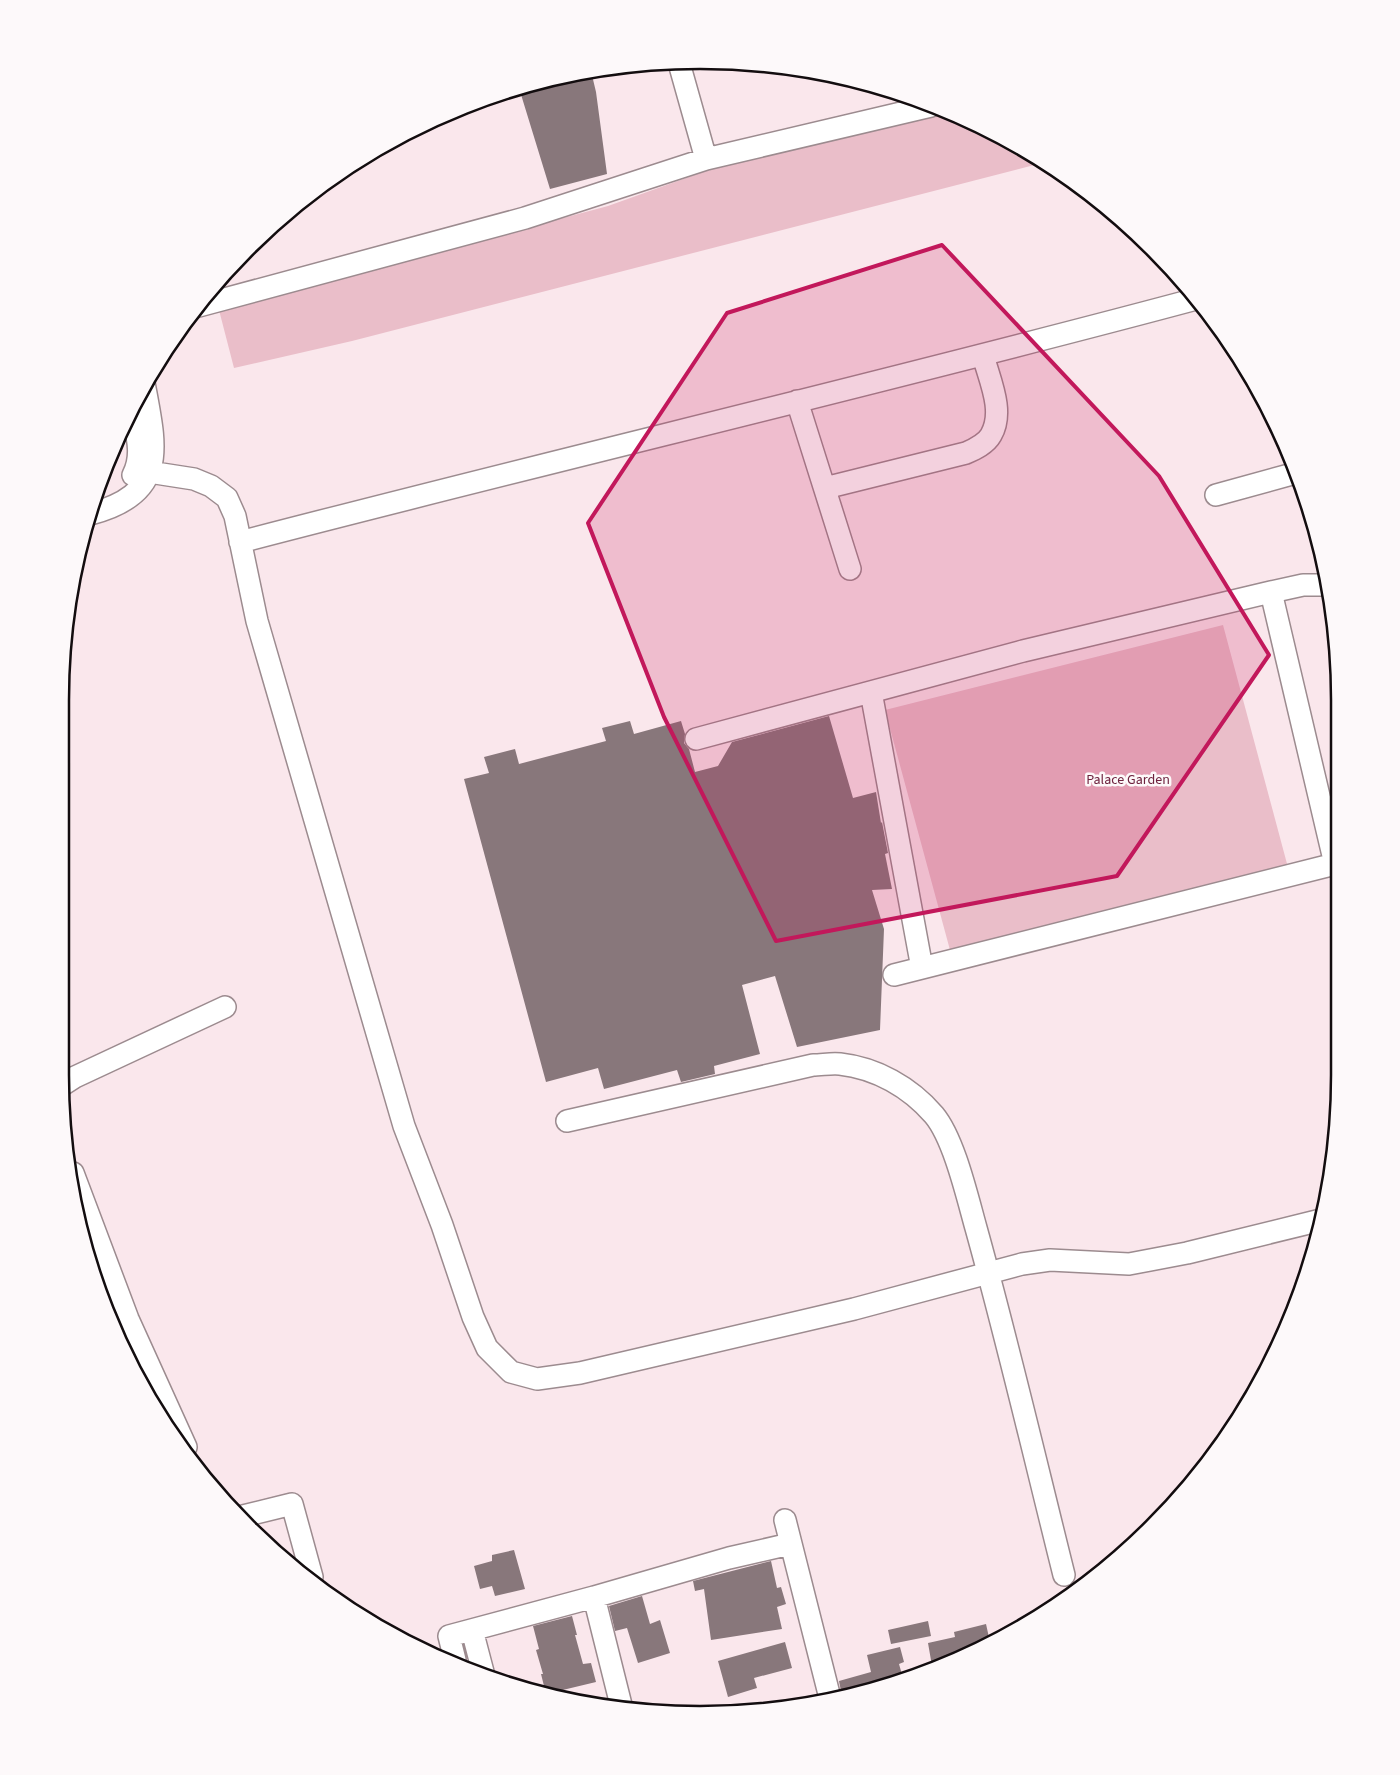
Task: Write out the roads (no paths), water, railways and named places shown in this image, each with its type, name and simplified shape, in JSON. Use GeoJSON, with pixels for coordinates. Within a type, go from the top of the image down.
{"type":"FeatureCollection","features":[{"type":"Feature","properties":{"kind":"street"},"geometry":{"type":"LineString","coordinates":[[681,69],[706,159]]}},
{"type":"Feature","properties":{"kind":"street"},"geometry":{"type":"LineString","coordinates":[[209,303],[525,218],[706,159],[920,109]]}},
{"type":"Feature","properties":{"kind":"street"},"geometry":{"type":"LineString","coordinates":[[240,542],[983,355],[1189,301]]}},
{"type":"Feature","properties":{"kind":"street"},"geometry":{"type":"LineString","coordinates":[[825,488],[966,453],[981,446],[991,436],[996,421],[996,405],[983,355]]}},
{"type":"Feature","properties":{"kind":"street"},"geometry":{"type":"LineString","coordinates":[[98,512],[126,500],[140,488],[150,472],[154,453],[146,397]]}},
{"type":"Feature","properties":{"kind":"street"},"geometry":{"type":"LineString","coordinates":[[797,401],[850,569]]}},
{"type":"Feature","properties":{"kind":"street"},"geometry":{"type":"LineString","coordinates":[[103,495],[120,489],[131,478],[138,466],[140,451],[134,421]]}},
{"type":"Feature","properties":{"kind":"street"},"geometry":{"type":"LineString","coordinates":[[150,472],[194,480],[211,486],[227,498],[235,516],[257,621],[404,1126],[442,1224],[473,1317],[487,1348],[511,1372],[537,1379],[580,1373],[854,1309],[1022,1264],[1050,1260],[1129,1264],[1187,1253],[1314,1222]]}},
{"type":"Feature","properties":{"kind":"street"},"geometry":{"type":"LineString","coordinates":[[1216,494],[1289,474]]}},
{"type":"Feature","properties":{"kind":"street"},"geometry":{"type":"LineString","coordinates":[[696,739],[1023,651],[1271,592],[1303,585],[1320,585]]}},
{"type":"Feature","properties":{"kind":"street"},"geometry":{"type":"LineString","coordinates":[[1271,592],[1331,839]]}},
{"type":"Feature","properties":{"kind":"street"},"geometry":{"type":"LineString","coordinates":[[871,692],[922,968]]}},
{"type":"Feature","properties":{"kind":"street"},"geometry":{"type":"LineString","coordinates":[[894,974],[1331,866]]}},
{"type":"Feature","properties":{"kind":"street"},"geometry":{"type":"LineString","coordinates":[[69,1081],[225,1007]]}},
{"type":"Feature","properties":{"kind":"street"},"geometry":{"type":"LineString","coordinates":[[567,1121],[813,1065],[839,1064],[861,1068],[888,1078],[912,1094],[934,1116],[944,1132],[959,1168],[989,1273],[1064,1575]]}},
{"type":"Feature","properties":{"kind":"street"},"geometry":{"type":"LineString","coordinates":[[80,1191],[128,1319],[178,1430]]}},
{"type":"Feature","properties":{"kind":"street"},"geometry":{"type":"LineString","coordinates":[[248,1515],[292,1504],[311,1572]]}},
{"type":"Feature","properties":{"kind":"street"},"geometry":{"type":"LineString","coordinates":[[785,1520],[829,1693]]}},
{"type":"Feature","properties":{"kind":"street"},"geometry":{"type":"LineString","coordinates":[[454,1656],[449,1636],[729,1558],[790,1544]]}},
{"type":"Feature","properties":{"kind":"street"},"geometry":{"type":"LineString","coordinates":[[594,1597],[620,1701]]}},
{"type":"Feature","properties":{"kind":"street"},"geometry":{"type":"LineString","coordinates":[[472,1630],[483,1668]]}},
{"type":"Feature","properties":{"kind":"park label","name":"Palace Garden"},"geometry":{"type":"Point","coordinates":[1128,780]}}]}
